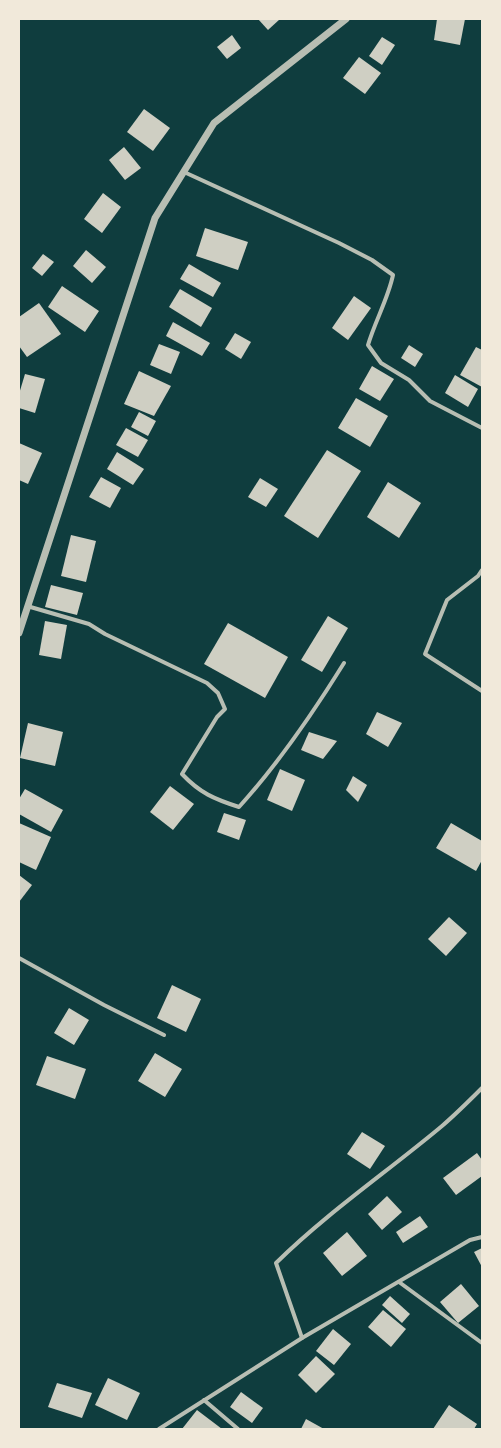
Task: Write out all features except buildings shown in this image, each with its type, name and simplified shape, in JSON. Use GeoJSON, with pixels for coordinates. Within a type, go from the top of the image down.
{"type":"FeatureCollection","features":[{"type":"Feature","properties":{"kind":"street"},"geometry":{"type":"LineString","coordinates":[[19,633],[155,218],[214,123],[346,19]]}},
{"type":"Feature","properties":{"kind":"street"},"geometry":{"type":"LineString","coordinates":[[184,172],[339,243],[372,260],[393,274],[390,290],[375,324],[368,345],[381,363],[409,380],[430,401],[482,428]]}},
{"type":"Feature","properties":{"kind":"street"},"geometry":{"type":"LineString","coordinates":[[482,570],[478,576],[447,600],[425,654],[482,691]]}},
{"type":"Feature","properties":{"kind":"street"},"geometry":{"type":"LineString","coordinates":[[27,606],[89,624],[105,634],[207,683],[218,693],[225,709],[217,717],[182,774],[195,788],[222,801],[239,807],[289,745],[322,699],[344,663]]}},
{"type":"Feature","properties":{"kind":"street"},"geometry":{"type":"LineString","coordinates":[[19,958],[104,1005],[164,1035]]}},
{"type":"Feature","properties":{"kind":"street"},"geometry":{"type":"LineString","coordinates":[[302,1338],[276,1263],[296,1243],[361,1189],[443,1126],[482,1088]]}},
{"type":"Feature","properties":{"kind":"street"},"geometry":{"type":"LineString","coordinates":[[159,1429],[302,1338],[470,1240],[482,1237]]}},
{"type":"Feature","properties":{"kind":"street"},"geometry":{"type":"LineString","coordinates":[[398,1282],[482,1344]]}},
{"type":"Feature","properties":{"kind":"street"},"geometry":{"type":"LineString","coordinates":[[204,1400],[238,1429]]}}]}
